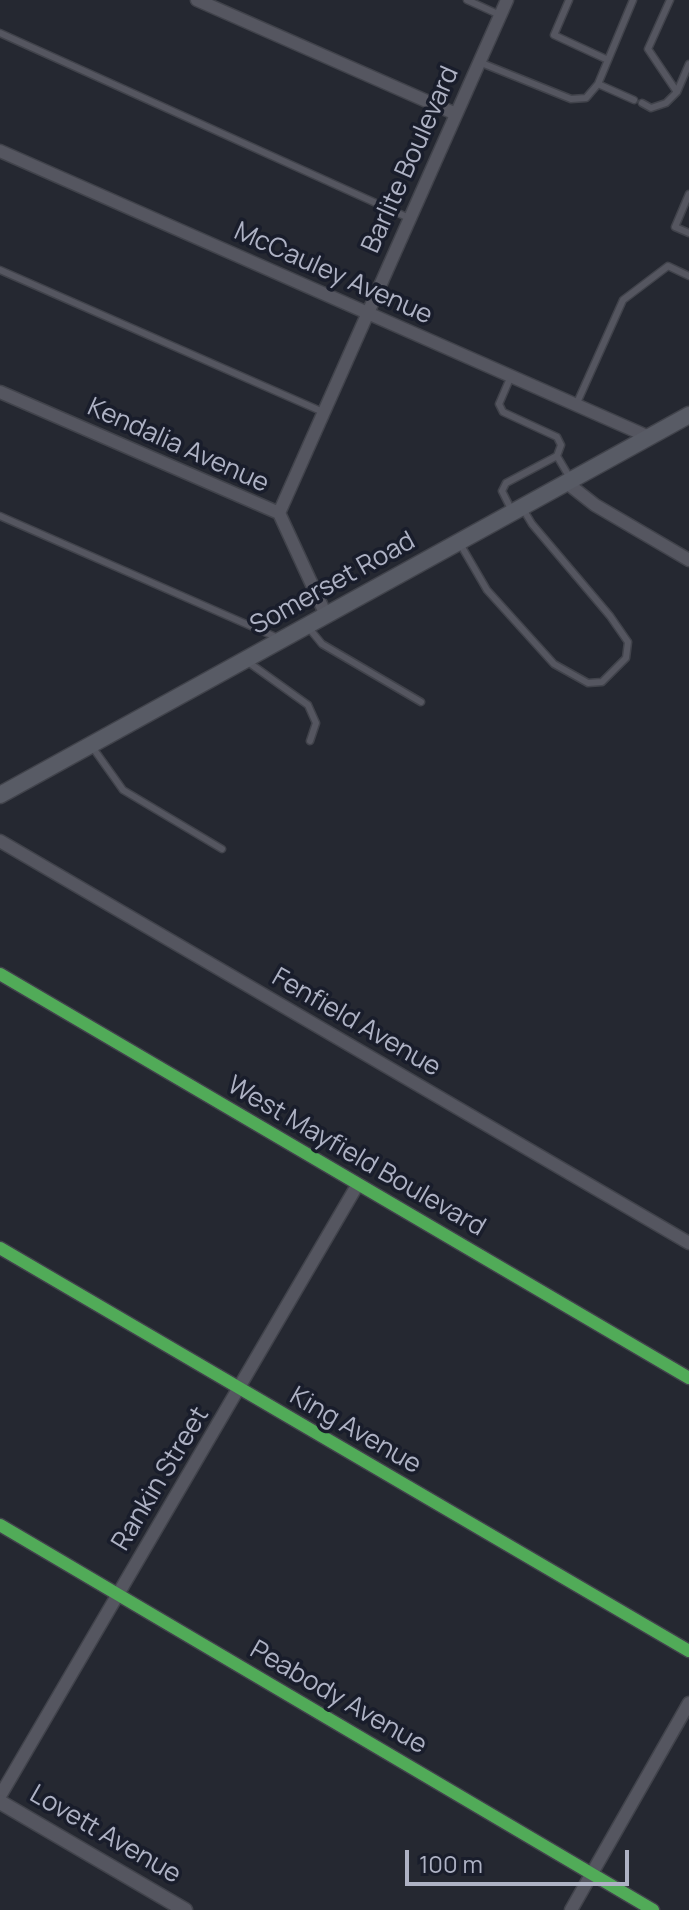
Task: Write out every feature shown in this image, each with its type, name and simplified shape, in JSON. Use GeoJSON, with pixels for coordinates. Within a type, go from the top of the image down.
{"type":"FeatureCollection","features":[{"type":"Feature","properties":{"kind":"main road","name":"Somerset Road"},"geometry":{"type":"LineString","coordinates":[[0,795],[689,415]]}},
{"type":"Feature","properties":{"kind":"street"},"geometry":{"type":"LineString","coordinates":[[197,0],[456,114]]}},
{"type":"Feature","properties":{"kind":"street","name":"Barlite Boulevard"},"geometry":{"type":"LineString","coordinates":[[279,513],[507,0]]}},
{"type":"Feature","properties":{"kind":"street","name":"McCauley Avenue"},"geometry":{"type":"LineString","coordinates":[[0,151],[649,437]]}},
{"type":"Feature","properties":{"kind":"street","name":"Kendalia Avenue"},"geometry":{"type":"LineString","coordinates":[[0,392],[279,513],[326,615]]}},
{"type":"Feature","properties":{"kind":"street"},"geometry":{"type":"LineString","coordinates":[[569,482],[595,505],[689,560]]}},
{"type":"Feature","properties":{"kind":"street","name":"Fenfield Avenue"},"geometry":{"type":"LineString","coordinates":[[0,841],[689,1243]]}},
{"type":"Feature","properties":{"kind":"street","name":"West Mayfield Boulevard"},"geometry":{"type":"LineString","coordinates":[[0,974],[689,1378]]}},
{"type":"Feature","properties":{"kind":"street","name":"Rankin Street"},"geometry":{"type":"LineString","coordinates":[[0,1799],[358,1184]]}},
{"type":"Feature","properties":{"kind":"street","name":"King Avenue"},"geometry":{"type":"LineString","coordinates":[[0,1248],[689,1651]]}},
{"type":"Feature","properties":{"kind":"street","name":"Peabody Avenue"},"geometry":{"type":"LineString","coordinates":[[0,1525],[653,1910]]}},
{"type":"Feature","properties":{"kind":"street"},"geometry":{"type":"LineString","coordinates":[[571,1910],[689,1703]]}},
{"type":"Feature","properties":{"kind":"street","name":"Lovett Avenue"},"geometry":{"type":"LineString","coordinates":[[0,1799],[185,1910]]}},
{"type":"Feature","properties":{"kind":"lane"},"geometry":{"type":"LineString","coordinates":[[467,0],[500,15]]}},
{"type":"Feature","properties":{"kind":"lane"},"geometry":{"type":"LineString","coordinates":[[569,0],[554,35],[608,60]]}},
{"type":"Feature","properties":{"kind":"lane"},"geometry":{"type":"LineString","coordinates":[[479,62],[571,99],[586,98],[598,84],[633,0]]}},
{"type":"Feature","properties":{"kind":"lane"},"geometry":{"type":"LineString","coordinates":[[670,0],[648,49],[677,92]]}},
{"type":"Feature","properties":{"kind":"lane"},"geometry":{"type":"LineString","coordinates":[[0,33],[409,218]]}},
{"type":"Feature","properties":{"kind":"lane"},"geometry":{"type":"LineString","coordinates":[[642,103],[651,108],[666,103],[677,92],[689,64]]}},
{"type":"Feature","properties":{"kind":"lane"},"geometry":{"type":"LineString","coordinates":[[598,84],[634,100]]}},
{"type":"Feature","properties":{"kind":"lane"},"geometry":{"type":"LineString","coordinates":[[689,194],[675,227],[689,233]]}},
{"type":"Feature","properties":{"kind":"lane"},"geometry":{"type":"LineString","coordinates":[[576,405],[623,300],[668,266],[689,276]]}},
{"type":"Feature","properties":{"kind":"lane"},"geometry":{"type":"LineString","coordinates":[[0,270],[323,412]]}},
{"type":"Feature","properties":{"kind":"lane"},"geometry":{"type":"LineString","coordinates":[[459,542],[487,590],[554,664],[588,683],[602,682],[626,658],[628,642],[610,616],[502,491],[506,483],[557,456],[561,445],[557,437],[503,412],[499,404],[511,376]]}},
{"type":"Feature","properties":{"kind":"lane"},"geometry":{"type":"LineString","coordinates":[[557,456],[569,482]]}},
{"type":"Feature","properties":{"kind":"lane"},"geometry":{"type":"LineString","coordinates":[[0,516],[281,640]]}},
{"type":"Feature","properties":{"kind":"lane"},"geometry":{"type":"LineString","coordinates":[[307,626],[322,644],[421,702]]}},
{"type":"Feature","properties":{"kind":"lane"},"geometry":{"type":"LineString","coordinates":[[245,660],[308,705],[316,723],[310,741]]}},
{"type":"Feature","properties":{"kind":"lane"},"geometry":{"type":"LineString","coordinates":[[91,745],[123,790],[222,849]]}},
{"type":"Feature","properties":{"kind":"cycle path"},"geometry":{"type":"LineString","coordinates":[[0,974],[689,1378]]}},
{"type":"Feature","properties":{"kind":"cycle path"},"geometry":{"type":"LineString","coordinates":[[0,1248],[689,1651]]}},
{"type":"Feature","properties":{"kind":"cycle path"},"geometry":{"type":"LineString","coordinates":[[0,1525],[653,1910]]}}]}
